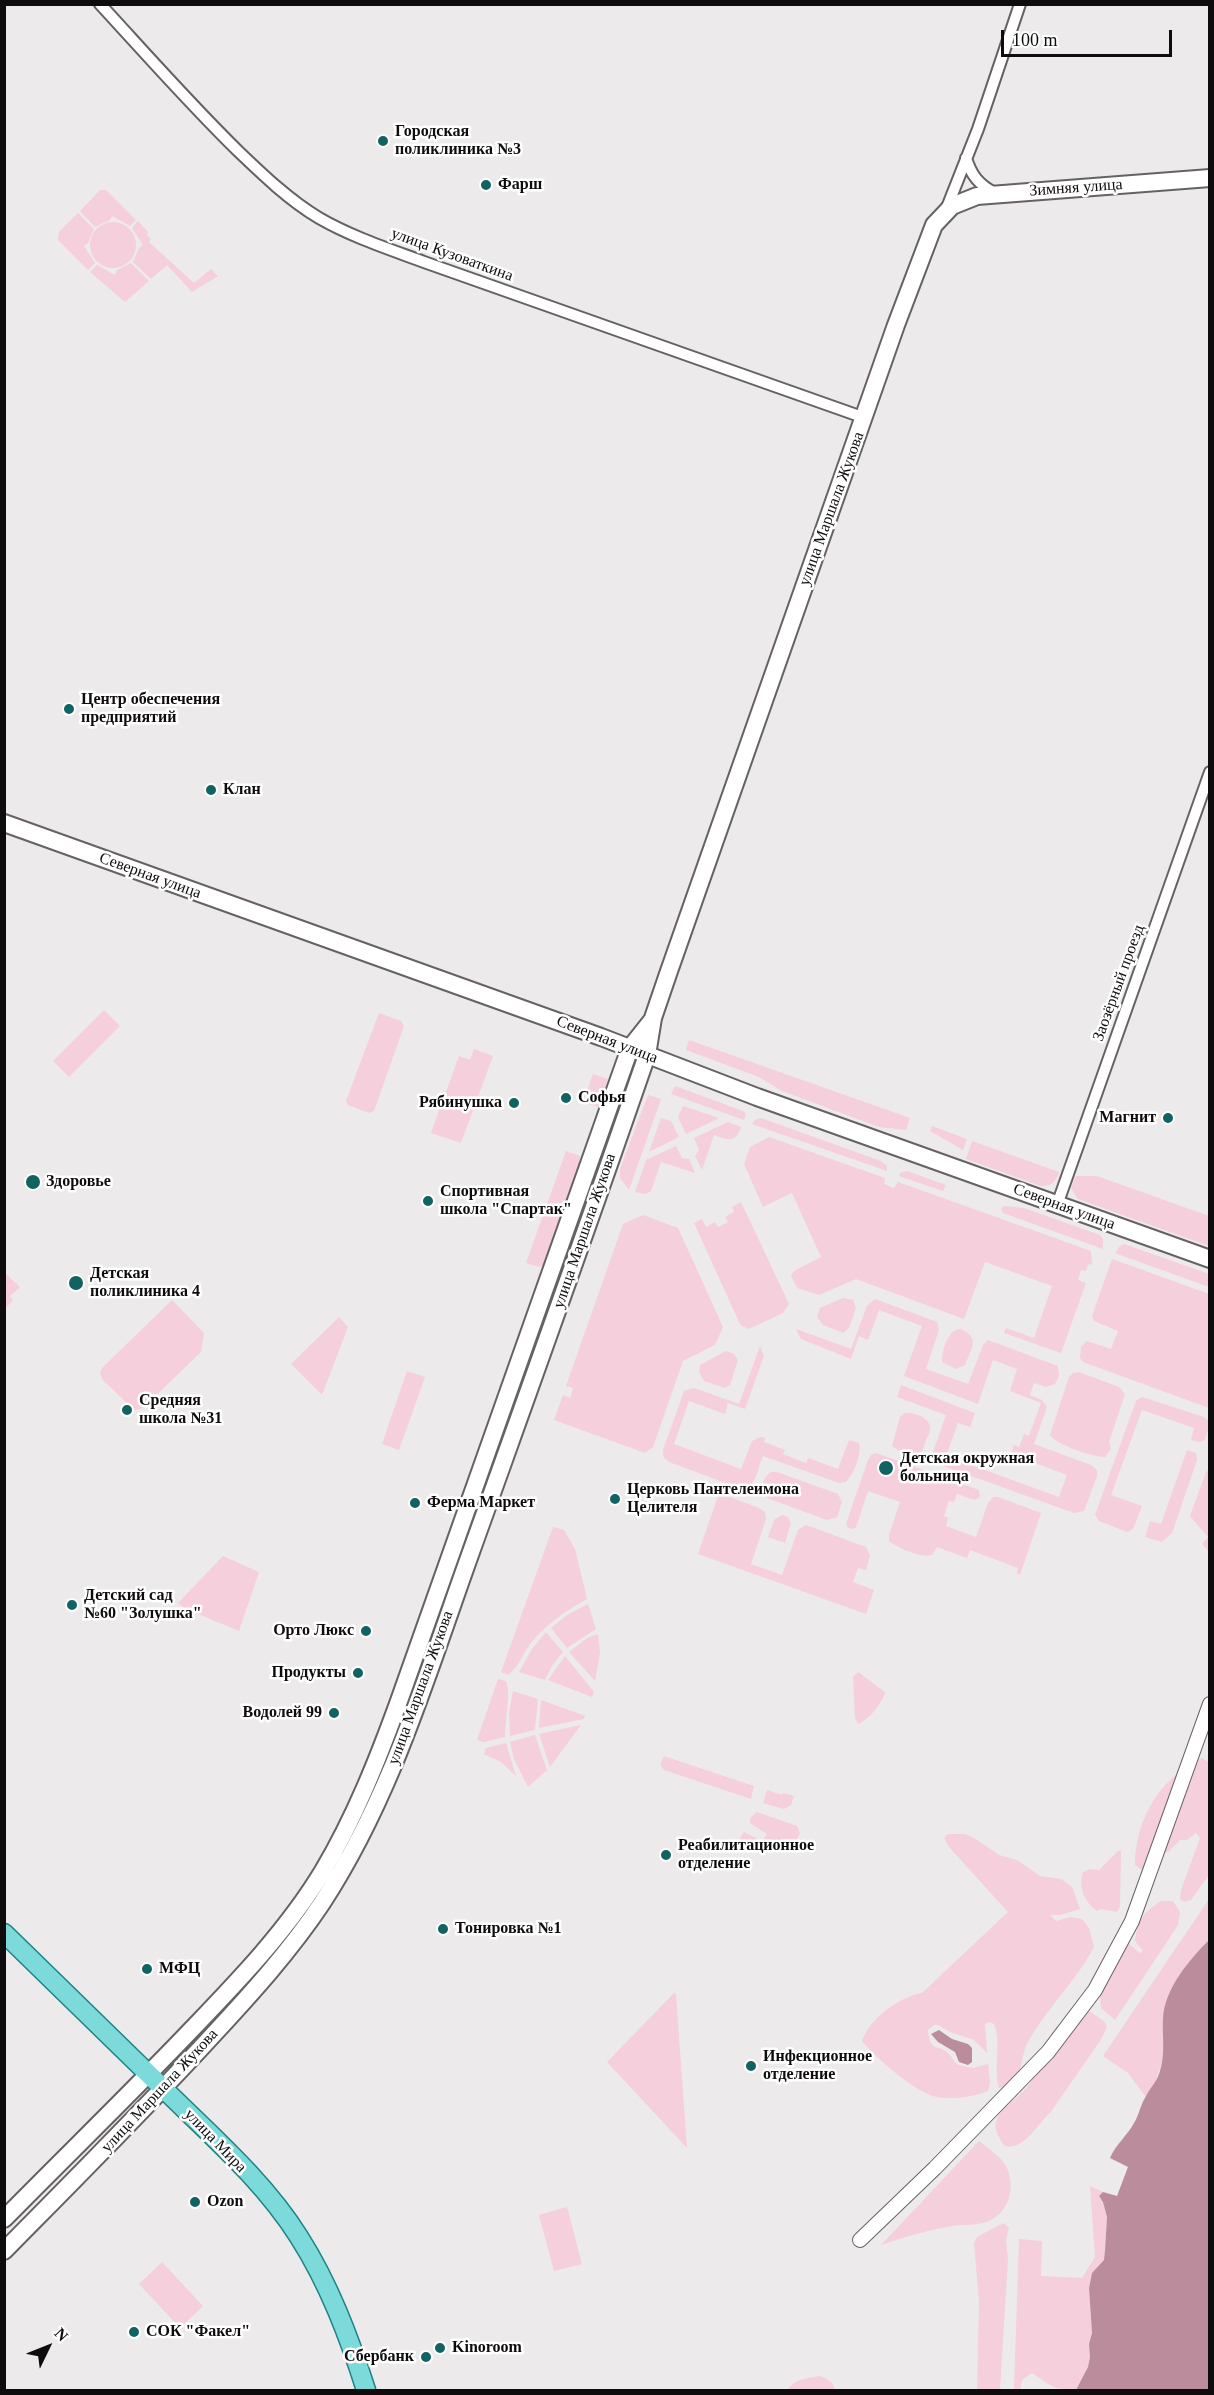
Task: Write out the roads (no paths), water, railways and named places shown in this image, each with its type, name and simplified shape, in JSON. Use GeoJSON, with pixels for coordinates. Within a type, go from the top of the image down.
{"type":"FeatureCollection","features":[{"type":"Feature","properties":{"kind":"main road","name":"Зимняя улица"},"geometry":{"type":"LineString","coordinates":[[946,211],[968,198],[995,193],[1209,178]]}},
{"type":"Feature","properties":{"kind":"main road","name":"улица Маршала Жукова"},"geometry":{"type":"LineString","coordinates":[[4,2252],[163,2089],[275,1966],[322,1902],[351,1853],[380,1794],[402,1742],[522,1413],[648,1055],[653,1018],[925,244],[934,225],[946,211]]}},
{"type":"Feature","properties":{"kind":"main road","name":"Северная улица"},"geometry":{"type":"LineString","coordinates":[[4,823],[1209,1259]]}},
{"type":"Feature","properties":{"kind":"main road","name":"улица Маршала Жукова"},"geometry":{"type":"LineString","coordinates":[[4,2219],[149,2074],[261,1954],[293,1915],[322,1871],[350,1821],[378,1759],[630,1048],[653,1018]]}},
{"type":"Feature","properties":{"kind":"main road"},"geometry":{"type":"LineString","coordinates":[[596,1145],[613,1151]]}},
{"type":"Feature","properties":{"kind":"main road","name":"улица Мира"},"geometry":{"type":"LineString","coordinates":[[4,1933],[149,2074],[237,2162],[273,2202],[297,2235],[330,2294],[366,2391]]}},
{"type":"Feature","properties":{"kind":"main road"},"geometry":{"type":"LineString","coordinates":[[261,1954],[275,1966]]}},
{"type":"Feature","properties":{"kind":"street","name":"улица Кузоваткина"},"geometry":{"type":"LineString","coordinates":[[100,4],[168,80],[263,176],[294,202],[326,221],[359,237],[424,262],[865,418]]}},
{"type":"Feature","properties":{"kind":"street","name":"улица Маршала Жукова"},"geometry":{"type":"LineString","coordinates":[[946,211],[1020,4]]}},
{"type":"Feature","properties":{"kind":"street"},"geometry":{"type":"LineString","coordinates":[[966,158],[975,178],[986,189],[995,193]]}},
{"type":"Feature","properties":{"kind":"street"},"geometry":{"type":"LineString","coordinates":[[958,181],[995,193]]}},
{"type":"Feature","properties":{"kind":"street","name":"Заозёрный проезд"},"geometry":{"type":"LineString","coordinates":[[1057,1205],[1209,772]]}},
{"type":"Feature","properties":{"kind":"street"},"geometry":{"type":"LineString","coordinates":[[860,2240],[935,2168],[1048,2052],[1095,1990],[1132,1921],[1209,1704]]}},
{"type":"Feature","properties":{"kind":"place","name":"Городская поликлиника №3"},"geometry":{"type":"Point","coordinates":[383,141]}},
{"type":"Feature","properties":{"kind":"place","name":"Фарш"},"geometry":{"type":"Point","coordinates":[486,185]}},
{"type":"Feature","properties":{"kind":"place","name":"Центр обеспечения предприятий"},"geometry":{"type":"Point","coordinates":[69,709]}},
{"type":"Feature","properties":{"kind":"place","name":"Клан"},"geometry":{"type":"Point","coordinates":[211,790]}},
{"type":"Feature","properties":{"kind":"place","name":"Софья"},"geometry":{"type":"Point","coordinates":[566,1098]}},
{"type":"Feature","properties":{"kind":"place","name":"Рябинушка"},"geometry":{"type":"Point","coordinates":[514,1103]}},
{"type":"Feature","properties":{"kind":"place","name":"Магнит"},"geometry":{"type":"Point","coordinates":[1168,1118]}},
{"type":"Feature","properties":{"kind":"place","name":"Здоровье"},"geometry":{"type":"Point","coordinates":[33,1182]}},
{"type":"Feature","properties":{"kind":"place","name":"Спортивная школа \"Спартак\""},"geometry":{"type":"Point","coordinates":[428,1201]}},
{"type":"Feature","properties":{"kind":"place","name":"Детская поликлиника 4"},"geometry":{"type":"Point","coordinates":[76,1283]}},
{"type":"Feature","properties":{"kind":"place","name":"Средняя школа №31"},"geometry":{"type":"Point","coordinates":[127,1410]}},
{"type":"Feature","properties":{"kind":"place","name":"Детская окружная больница"},"geometry":{"type":"Point","coordinates":[886,1468]}},
{"type":"Feature","properties":{"kind":"place","name":"Церковь Пантелеимона Целителя"},"geometry":{"type":"Point","coordinates":[615,1499]}},
{"type":"Feature","properties":{"kind":"place","name":"Ферма Маркет"},"geometry":{"type":"Point","coordinates":[415,1503]}},
{"type":"Feature","properties":{"kind":"place","name":"Детский сад №60 \"Золушка\""},"geometry":{"type":"Point","coordinates":[72,1605]}},
{"type":"Feature","properties":{"kind":"place","name":"Орто Люкс"},"geometry":{"type":"Point","coordinates":[366,1631]}},
{"type":"Feature","properties":{"kind":"place","name":"Продукты"},"geometry":{"type":"Point","coordinates":[358,1673]}},
{"type":"Feature","properties":{"kind":"place","name":"Водолей 99"},"geometry":{"type":"Point","coordinates":[334,1713]}},
{"type":"Feature","properties":{"kind":"place","name":"Реабилитационное отделение"},"geometry":{"type":"Point","coordinates":[666,1855]}},
{"type":"Feature","properties":{"kind":"place","name":"Тонировка №1"},"geometry":{"type":"Point","coordinates":[443,1929]}},
{"type":"Feature","properties":{"kind":"place","name":"МФЦ"},"geometry":{"type":"Point","coordinates":[147,1969]}},
{"type":"Feature","properties":{"kind":"place","name":"Инфекционное отделение"},"geometry":{"type":"Point","coordinates":[751,2066]}},
{"type":"Feature","properties":{"kind":"place","name":"Ozon"},"geometry":{"type":"Point","coordinates":[195,2202]}},
{"type":"Feature","properties":{"kind":"place","name":"СОК \"Факел\""},"geometry":{"type":"Point","coordinates":[134,2332]}},
{"type":"Feature","properties":{"kind":"place","name":"Kinoroom"},"geometry":{"type":"Point","coordinates":[440,2348]}},
{"type":"Feature","properties":{"kind":"place","name":"Сбербанк"},"geometry":{"type":"Point","coordinates":[426,2357]}}]}
